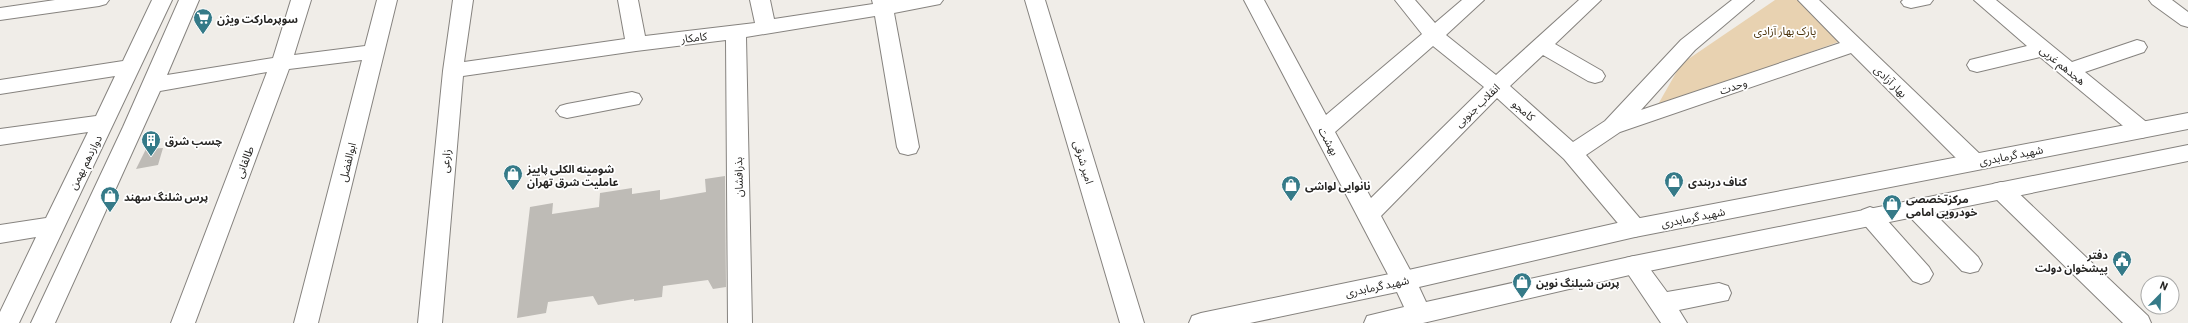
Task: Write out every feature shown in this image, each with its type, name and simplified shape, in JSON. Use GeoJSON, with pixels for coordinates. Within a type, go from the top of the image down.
{"type":"FeatureCollection","features":[{"type":"Feature","properties":{"kind":"street"},"geometry":{"type":"LineString","coordinates":[[0,14],[99,0]]}},
{"type":"Feature","properties":{"kind":"street","name":"دوازدهم بهمن"},"geometry":{"type":"LineString","coordinates":[[7,323],[52,226],[105,122],[129,67],[162,0]]}},
{"type":"Feature","properties":{"kind":"street"},"geometry":{"type":"LineString","coordinates":[[43,323],[134,127],[189,0]]}},
{"type":"Feature","properties":{"kind":"street","name":"طالقانی"},"geometry":{"type":"LineString","coordinates":[[183,323],[281,62],[301,0]]}},
{"type":"Feature","properties":{"kind":"street","name":"ابوالفضل"},"geometry":{"type":"LineString","coordinates":[[306,323],[386,0]]}},
{"type":"Feature","properties":{"kind":"street","name":"زارعی"},"geometry":{"type":"LineString","coordinates":[[430,323],[453,71],[463,0]]}},
{"type":"Feature","properties":{"kind":"street"},"geometry":{"type":"LineString","coordinates":[[628,0],[636,44]]}},
{"type":"Feature","properties":{"kind":"street"},"geometry":{"type":"LineString","coordinates":[[760,0],[765,26]]}},
{"type":"Feature","properties":{"kind":"street","name":"کامکار"},"geometry":{"type":"LineString","coordinates":[[453,71],[636,44],[736,32],[883,4],[933,0]]}},
{"type":"Feature","properties":{"kind":"street","name":"امیر شرقی"},"geometry":{"type":"LineString","coordinates":[[1036,0],[1132,323]]}},
{"type":"Feature","properties":{"kind":"street","name":"بهشت"},"geometry":{"type":"LineString","coordinates":[[1254,0],[1423,318]]}},
{"type":"Feature","properties":{"kind":"street","name":"کامجو"},"geometry":{"type":"LineString","coordinates":[[1405,0],[1434,36],[1497,86],[1572,152],[1635,228]]}},
{"type":"Feature","properties":{"kind":"street"},"geometry":{"type":"LineString","coordinates":[[1323,130],[1474,0]]}},
{"type":"Feature","properties":{"kind":"street","name":"انقلاب جنوبی"},"geometry":{"type":"LineString","coordinates":[[1368,215],[1497,86],[1591,0]]}},
{"type":"Feature","properties":{"kind":"street","name":"وحدت"},"geometry":{"type":"LineString","coordinates":[[1612,127],[1688,46],[1744,0]]}},
{"type":"Feature","properties":{"kind":"street","name":"بهار آزادی"},"geometry":{"type":"LineString","coordinates":[[1808,0],[2139,323]]}},
{"type":"Feature","properties":{"kind":"street","name":"هجدهم غربی"},"geometry":{"type":"LineString","coordinates":[[1984,0],[2142,130]]}},
{"type":"Feature","properties":{"kind":"street"},"geometry":{"type":"LineString","coordinates":[[2159,0],[2188,21]]}},
{"type":"Feature","properties":{"kind":"street"},"geometry":{"type":"LineString","coordinates":[[883,4],[908,147]]}},
{"type":"Feature","properties":{"kind":"street","name":"بذرافشان"},"geometry":{"type":"LineString","coordinates":[[736,32],[740,323]]}},
{"type":"Feature","properties":{"kind":"street"},"geometry":{"type":"LineString","coordinates":[[1542,45],[1595,76]]}},
{"type":"Feature","properties":{"kind":"street","name":"وحدت"},"geometry":{"type":"LineString","coordinates":[[1572,152],[1612,127],[1854,45]]}},
{"type":"Feature","properties":{"kind":"street"},"geometry":{"type":"LineString","coordinates":[[2069,70],[2138,47]]}},
{"type":"Feature","properties":{"kind":"street"},"geometry":{"type":"LineString","coordinates":[[1977,65],[2044,49]]}},
{"type":"Feature","properties":{"kind":"street"},"geometry":{"type":"LineString","coordinates":[[151,85],[281,62],[374,52]]}},
{"type":"Feature","properties":{"kind":"street"},"geometry":{"type":"LineString","coordinates":[[0,87],[129,67]]}},
{"type":"Feature","properties":{"kind":"street"},"geometry":{"type":"LineString","coordinates":[[567,111],[632,99]]}},
{"type":"Feature","properties":{"kind":"street","name":"شهید گرمابدری"},"geometry":{"type":"LineString","coordinates":[[1200,323],[1404,281],[1635,228],[2188,121]]}},
{"type":"Feature","properties":{"kind":"street"},"geometry":{"type":"LineString","coordinates":[[0,138],[105,122]]}},
{"type":"Feature","properties":{"kind":"street"},"geometry":{"type":"LineString","coordinates":[[1376,323],[1423,318],[1634,264],[2188,153]]}},
{"type":"Feature","properties":{"kind":"street"},"geometry":{"type":"LineString","coordinates":[[1914,207],[1970,264]]}},
{"type":"Feature","properties":{"kind":"street"},"geometry":{"type":"LineString","coordinates":[[1870,216],[1920,274]]}},
{"type":"Feature","properties":{"kind":"street"},"geometry":{"type":"LineString","coordinates":[[0,234],[52,226]]}},
{"type":"Feature","properties":{"kind":"street"},"geometry":{"type":"LineString","coordinates":[[1634,264],[1675,323]]}},
{"type":"Feature","properties":{"kind":"street"},"geometry":{"type":"LineString","coordinates":[[1661,303],[1719,293]]}},
{"type":"Feature","properties":{"kind":"green space","name":"پارک بهار آزادی"},"geometry":{"type":"Polygon","coordinates":[[[1775,0],[1798,0],[1841,41],[1656,108],[1681,64],[1775,0]]]}},
{"type":"Feature","properties":{"kind":"building","name":"چسب شرق"},"geometry":{"type":"Polygon","coordinates":[[[163,148],[158,165],[136,169],[146,149],[163,148]]]}},
{"type":"Feature","properties":{"kind":"building"},"geometry":{"type":"Polygon","coordinates":[[[725,176],[726,287],[713,289],[708,280],[663,286],[662,297],[634,301],[634,299],[598,305],[593,296],[548,302],[546,313],[517,318],[530,207],[553,203],[552,214],[599,207],[600,193],[632,188],[632,194],[660,190],[660,200],[706,192],[705,179],[725,176]]]}},
{"type":"Feature","properties":{"kind":"place","name":"سوپرمارکت ویژن"},"geometry":{"type":"Point","coordinates":[203,35]}},
{"type":"Feature","properties":{"kind":"place","name":"چسب شرق"},"geometry":{"type":"Point","coordinates":[151,157]}},
{"type":"Feature","properties":{"kind":"place","name":"شومینه الکلی پاییز عاملیت شرق تهران"},"geometry":{"type":"Point","coordinates":[513,191]}},
{"type":"Feature","properties":{"kind":"place","name":"کناف دربندی"},"geometry":{"type":"Point","coordinates":[1674,198]}},
{"type":"Feature","properties":{"kind":"place","name":"نانوایی لواشی"},"geometry":{"type":"Point","coordinates":[1291,202]}},
{"type":"Feature","properties":{"kind":"place","name":"پرس شلنگ سهند"},"geometry":{"type":"Point","coordinates":[110,213]}},
{"type":"Feature","properties":{"kind":"place","name":"مرکزتخصصی خودرویی امامی"},"geometry":{"type":"Point","coordinates":[1892,221]}},
{"type":"Feature","properties":{"kind":"place","name":"دفتر پیشخوان دولت"},"geometry":{"type":"Point","coordinates":[2122,277]}},
{"type":"Feature","properties":{"kind":"place","name":"پرس شیلنگ نوین"},"geometry":{"type":"Point","coordinates":[1522,299]}}]}
